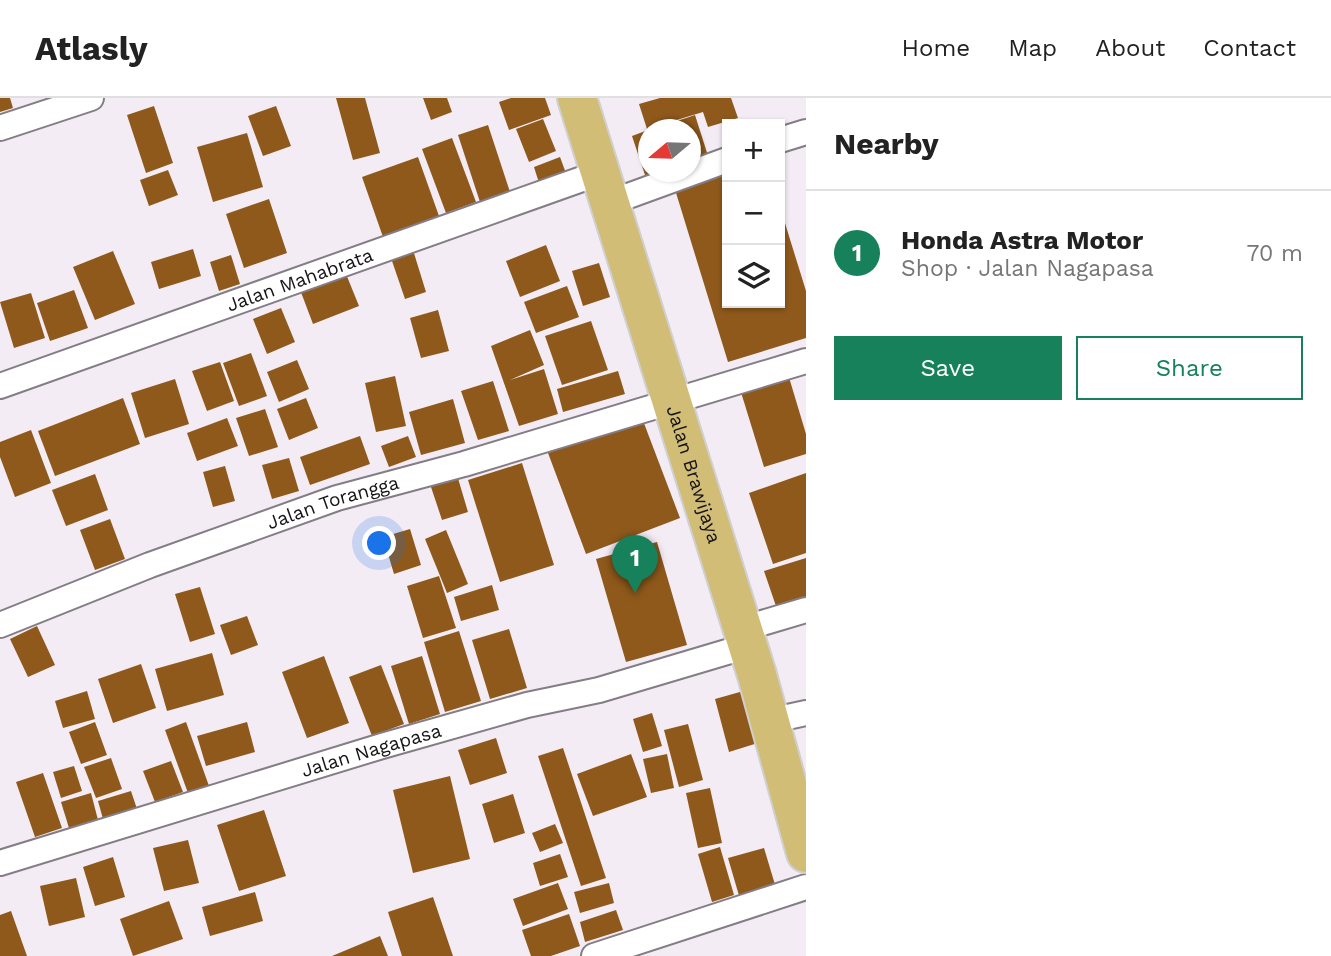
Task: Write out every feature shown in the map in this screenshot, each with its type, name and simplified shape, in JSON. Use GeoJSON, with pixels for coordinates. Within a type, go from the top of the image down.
{"type":"FeatureCollection","features":[{"type":"Feature","properties":{"kind":"main road","name":"Jalan Brawijaya"},"geometry":{"type":"LineString","coordinates":[[577,98],[672,399],[806,853]]}},
{"type":"Feature","properties":{"kind":"street"},"geometry":{"type":"LineString","coordinates":[[0,128],[91,98]]}},
{"type":"Feature","properties":{"kind":"street"},"geometry":{"type":"LineString","coordinates":[[785,138],[806,132]]}},
{"type":"Feature","properties":{"kind":"street","name":"Jalan Mahabrata"},"geometry":{"type":"LineString","coordinates":[[0,386],[604,188],[722,161]]}},
{"type":"Feature","properties":{"kind":"street","name":"Jalan Torangga"},"geometry":{"type":"LineString","coordinates":[[0,625],[150,565],[337,498],[464,464],[672,399],[806,361]]}},
{"type":"Feature","properties":{"kind":"street","name":"Jalan Nagapasa"},"geometry":{"type":"LineString","coordinates":[[0,863],[382,746],[527,705],[599,690],[744,638],[806,610]]}},
{"type":"Feature","properties":{"kind":"street"},"geometry":{"type":"LineString","coordinates":[[769,721],[806,713]]}},
{"type":"Feature","properties":{"kind":"street"},"geometry":{"type":"LineString","coordinates":[[594,956],[806,887]]}},
{"type":"Feature","properties":{"kind":"building"},"geometry":{"type":"Polygon","coordinates":[[[0,98],[10,98],[13,108],[0,112],[0,98]]]}},
{"type":"Feature","properties":{"kind":"building"},"geometry":{"type":"Polygon","coordinates":[[[336,98],[365,98],[380,153],[353,160],[336,98]]]}},
{"type":"Feature","properties":{"kind":"building"},"geometry":{"type":"Polygon","coordinates":[[[423,98],[447,98],[452,112],[431,120],[423,98]]]}},
{"type":"Feature","properties":{"kind":"building"},"geometry":{"type":"Polygon","coordinates":[[[511,98],[545,98],[551,115],[509,130],[499,102],[511,98]]]}},
{"type":"Feature","properties":{"kind":"building"},"geometry":{"type":"Polygon","coordinates":[[[660,98],[731,98],[738,118],[722,119],[722,123],[708,127],[703,112],[680,119],[644,119],[639,104],[660,98]]]}},
{"type":"Feature","properties":{"kind":"building"},"geometry":{"type":"Polygon","coordinates":[[[154,106],[173,163],[146,173],[127,115],[154,106]]]}},
{"type":"Feature","properties":{"kind":"building"},"geometry":{"type":"Polygon","coordinates":[[[276,106],[291,146],[263,156],[248,116],[276,106]]]}},
{"type":"Feature","properties":{"kind":"building"},"geometry":{"type":"Polygon","coordinates":[[[543,119],[556,151],[529,162],[516,129],[543,119]]]}},
{"type":"Feature","properties":{"kind":"building"},"geometry":{"type":"Polygon","coordinates":[[[488,125],[511,195],[481,205],[458,135],[488,125]]]}},
{"type":"Feature","properties":{"kind":"building"},"geometry":{"type":"Polygon","coordinates":[[[247,133],[263,187],[213,202],[197,147],[247,133]]]}},
{"type":"Feature","properties":{"kind":"building"},"geometry":{"type":"Polygon","coordinates":[[[638,134],[638,154],[632,136],[638,134]]]}},
{"type":"Feature","properties":{"kind":"building"},"geometry":{"type":"Polygon","coordinates":[[[701,134],[710,162],[701,165],[701,134]]]}},
{"type":"Feature","properties":{"kind":"building"},"geometry":{"type":"Polygon","coordinates":[[[452,138],[476,202],[446,213],[422,149],[452,138]]]}},
{"type":"Feature","properties":{"kind":"building"},"geometry":{"type":"Polygon","coordinates":[[[418,157],[439,216],[383,237],[362,177],[418,157]]]}},
{"type":"Feature","properties":{"kind":"building"},"geometry":{"type":"Polygon","coordinates":[[[560,157],[567,176],[540,186],[534,167],[560,157]]]}},
{"type":"Feature","properties":{"kind":"building"},"geometry":{"type":"Polygon","coordinates":[[[722,168],[722,308],[785,308],[785,223],[806,291],[806,338],[728,362],[673,183],[701,182],[701,174],[722,168]]]}},
{"type":"Feature","properties":{"kind":"building"},"geometry":{"type":"Polygon","coordinates":[[[168,170],[178,195],[149,206],[140,180],[168,170]]]}},
{"type":"Feature","properties":{"kind":"building"},"geometry":{"type":"Polygon","coordinates":[[[269,199],[287,253],[244,268],[226,214],[269,199]]]}},
{"type":"Feature","properties":{"kind":"building"},"geometry":{"type":"Polygon","coordinates":[[[546,245],[560,281],[520,297],[506,261],[546,245]]]}},
{"type":"Feature","properties":{"kind":"building"},"geometry":{"type":"Polygon","coordinates":[[[193,249],[201,276],[159,289],[151,262],[193,249]]]}},
{"type":"Feature","properties":{"kind":"building"},"geometry":{"type":"Polygon","coordinates":[[[413,250],[426,292],[405,299],[391,258],[413,250]]]}},
{"type":"Feature","properties":{"kind":"building"},"geometry":{"type":"Polygon","coordinates":[[[113,251],[135,304],[95,320],[73,267],[113,251]]]}},
{"type":"Feature","properties":{"kind":"building"},"geometry":{"type":"Polygon","coordinates":[[[231,255],[240,284],[219,291],[210,262],[231,255]]]}},
{"type":"Feature","properties":{"kind":"building"},"geometry":{"type":"Polygon","coordinates":[[[599,263],[610,297],[583,306],[572,271],[599,263]]]}},
{"type":"Feature","properties":{"kind":"building"},"geometry":{"type":"Polygon","coordinates":[[[344,269],[359,306],[313,324],[299,287],[344,269]]]}},
{"type":"Feature","properties":{"kind":"building"},"geometry":{"type":"Polygon","coordinates":[[[567,286],[579,317],[536,333],[524,302],[567,286]]]}},
{"type":"Feature","properties":{"kind":"building"},"geometry":{"type":"Polygon","coordinates":[[[74,290],[88,328],[50,341],[37,303],[74,290]]]}},
{"type":"Feature","properties":{"kind":"building"},"geometry":{"type":"Polygon","coordinates":[[[31,293],[45,338],[14,348],[0,302],[31,293]]]}},
{"type":"Feature","properties":{"kind":"building"},"geometry":{"type":"Polygon","coordinates":[[[281,308],[295,342],[267,354],[253,319],[281,308]]]}},
{"type":"Feature","properties":{"kind":"building"},"geometry":{"type":"Polygon","coordinates":[[[438,310],[449,351],[421,358],[410,318],[438,310]]]}},
{"type":"Feature","properties":{"kind":"building"},"geometry":{"type":"Polygon","coordinates":[[[591,321],[608,370],[562,385],[545,336],[591,321]]]}},
{"type":"Feature","properties":{"kind":"building"},"geometry":{"type":"Polygon","coordinates":[[[530,330],[544,365],[510,380],[544,369],[558,414],[519,426],[491,346],[530,330]]]}},
{"type":"Feature","properties":{"kind":"building"},"geometry":{"type":"Polygon","coordinates":[[[251,353],[267,396],[239,406],[223,363],[251,353]]]}},
{"type":"Feature","properties":{"kind":"building"},"geometry":{"type":"Polygon","coordinates":[[[297,360],[309,389],[279,402],[267,372],[297,360]]]}},
{"type":"Feature","properties":{"kind":"building"},"geometry":{"type":"Polygon","coordinates":[[[220,362],[234,401],[207,411],[192,371],[220,362]]]}},
{"type":"Feature","properties":{"kind":"building"},"geometry":{"type":"Polygon","coordinates":[[[618,371],[625,394],[563,412],[557,389],[618,371]]]}},
{"type":"Feature","properties":{"kind":"building"},"geometry":{"type":"Polygon","coordinates":[[[788,374],[806,434],[806,454],[764,467],[740,389],[788,374]]]}},
{"type":"Feature","properties":{"kind":"building"},"geometry":{"type":"Polygon","coordinates":[[[395,376],[406,426],[376,432],[365,383],[395,376]]]}},
{"type":"Feature","properties":{"kind":"building"},"geometry":{"type":"Polygon","coordinates":[[[175,379],[189,424],[145,438],[131,393],[175,379]]]}},
{"type":"Feature","properties":{"kind":"building"},"geometry":{"type":"Polygon","coordinates":[[[493,381],[509,431],[478,440],[461,391],[493,381]]]}},
{"type":"Feature","properties":{"kind":"building"},"geometry":{"type":"Polygon","coordinates":[[[123,398],[140,444],[55,476],[38,431],[123,398]]]}},
{"type":"Feature","properties":{"kind":"building"},"geometry":{"type":"Polygon","coordinates":[[[306,398],[318,428],[289,440],[277,409],[306,398]]]}},
{"type":"Feature","properties":{"kind":"building"},"geometry":{"type":"Polygon","coordinates":[[[453,399],[465,443],[421,455],[409,412],[453,399]]]}},
{"type":"Feature","properties":{"kind":"building"},"geometry":{"type":"Polygon","coordinates":[[[265,409],[278,447],[249,456],[236,418],[265,409]]]}},
{"type":"Feature","properties":{"kind":"building"},"geometry":{"type":"Polygon","coordinates":[[[227,418],[238,446],[197,461],[187,433],[227,418]]]}},
{"type":"Feature","properties":{"kind":"building"},"geometry":{"type":"Polygon","coordinates":[[[642,418],[680,518],[586,554],[548,453],[642,418]]]}},
{"type":"Feature","properties":{"kind":"building"},"geometry":{"type":"Polygon","coordinates":[[[31,430],[51,483],[15,497],[0,457],[0,442],[31,430]]]}},
{"type":"Feature","properties":{"kind":"building"},"geometry":{"type":"Polygon","coordinates":[[[360,436],[370,464],[310,485],[300,457],[360,436]]]}},
{"type":"Feature","properties":{"kind":"building"},"geometry":{"type":"Polygon","coordinates":[[[408,436],[416,457],[389,467],[381,446],[408,436]]]}},
{"type":"Feature","properties":{"kind":"building"},"geometry":{"type":"Polygon","coordinates":[[[289,458],[299,491],[272,499],[262,465],[289,458]]]}},
{"type":"Feature","properties":{"kind":"building"},"geometry":{"type":"Polygon","coordinates":[[[522,463],[554,565],[500,582],[468,480],[522,463]]]}},
{"type":"Feature","properties":{"kind":"building"},"geometry":{"type":"Polygon","coordinates":[[[225,466],[235,501],[213,507],[203,472],[225,466]]]}},
{"type":"Feature","properties":{"kind":"building"},"geometry":{"type":"Polygon","coordinates":[[[806,473],[806,553],[773,564],[749,493],[806,473]]]}},
{"type":"Feature","properties":{"kind":"building"},"geometry":{"type":"Polygon","coordinates":[[[95,474],[108,510],[66,526],[52,490],[95,474]]]}},
{"type":"Feature","properties":{"kind":"building"},"geometry":{"type":"Polygon","coordinates":[[[457,475],[468,512],[442,520],[430,484],[457,475]]]}},
{"type":"Feature","properties":{"kind":"building"},"geometry":{"type":"Polygon","coordinates":[[[110,519],[125,559],[95,570],[80,530],[110,519]]]}},
{"type":"Feature","properties":{"kind":"building"},"geometry":{"type":"Polygon","coordinates":[[[410,529],[421,565],[394,574],[383,537],[410,529]]]}},
{"type":"Feature","properties":{"kind":"building"},"geometry":{"type":"Polygon","coordinates":[[[446,530],[468,584],[447,593],[425,539],[446,530]]]}},
{"type":"Feature","properties":{"kind":"building"},"geometry":{"type":"Polygon","coordinates":[[[657,542],[687,645],[626,662],[596,559],[657,542]]]}},
{"type":"Feature","properties":{"kind":"building"},"geometry":{"type":"Polygon","coordinates":[[[806,558],[806,599],[777,609],[764,571],[806,558]]]}},
{"type":"Feature","properties":{"kind":"building"},"geometry":{"type":"Polygon","coordinates":[[[439,576],[456,628],[423,638],[407,586],[439,576]]]}},
{"type":"Feature","properties":{"kind":"building"},"geometry":{"type":"Polygon","coordinates":[[[492,585],[499,610],[461,621],[454,597],[492,585]]]}},
{"type":"Feature","properties":{"kind":"building"},"geometry":{"type":"Polygon","coordinates":[[[200,587],[215,634],[190,642],[175,594],[200,587]]]}},
{"type":"Feature","properties":{"kind":"building"},"geometry":{"type":"Polygon","coordinates":[[[247,616],[258,645],[231,655],[220,625],[247,616]]]}},
{"type":"Feature","properties":{"kind":"building"},"geometry":{"type":"Polygon","coordinates":[[[37,626],[55,665],[28,677],[10,639],[37,626]]]}},
{"type":"Feature","properties":{"kind":"building"},"geometry":{"type":"Polygon","coordinates":[[[509,629],[527,688],[490,699],[472,640],[509,629]]]}},
{"type":"Feature","properties":{"kind":"building"},"geometry":{"type":"Polygon","coordinates":[[[459,631],[481,701],[445,712],[424,642],[459,631]]]}},
{"type":"Feature","properties":{"kind":"building"},"geometry":{"type":"Polygon","coordinates":[[[212,653],[224,695],[167,711],[155,669],[212,653]]]}},
{"type":"Feature","properties":{"kind":"building"},"geometry":{"type":"Polygon","coordinates":[[[324,656],[349,723],[307,738],[282,672],[324,656]]]}},
{"type":"Feature","properties":{"kind":"building"},"geometry":{"type":"Polygon","coordinates":[[[422,656],[440,714],[409,724],[391,666],[422,656]]]}},
{"type":"Feature","properties":{"kind":"building"},"geometry":{"type":"Polygon","coordinates":[[[141,664],[156,708],[113,723],[98,679],[141,664]]]}},
{"type":"Feature","properties":{"kind":"building"},"geometry":{"type":"Polygon","coordinates":[[[381,665],[404,724],[372,736],[349,677],[381,665]]]}},
{"type":"Feature","properties":{"kind":"building"},"geometry":{"type":"Polygon","coordinates":[[[747,690],[761,742],[729,752],[715,699],[747,690]]]}},
{"type":"Feature","properties":{"kind":"building"},"geometry":{"type":"Polygon","coordinates":[[[87,691],[95,719],[63,728],[55,701],[87,691]]]}},
{"type":"Feature","properties":{"kind":"building"},"geometry":{"type":"Polygon","coordinates":[[[652,713],[662,746],[643,752],[633,719],[652,713]]]}},
{"type":"Feature","properties":{"kind":"building"},"geometry":{"type":"Polygon","coordinates":[[[95,722],[107,755],[81,764],[69,732],[95,722]]]}},
{"type":"Feature","properties":{"kind":"building"},"geometry":{"type":"Polygon","coordinates":[[[186,722],[209,786],[188,793],[165,730],[186,722]]]}},
{"type":"Feature","properties":{"kind":"building"},"geometry":{"type":"Polygon","coordinates":[[[247,722],[255,752],[206,766],[197,736],[247,722]]]}},
{"type":"Feature","properties":{"kind":"building"},"geometry":{"type":"Polygon","coordinates":[[[688,724],[703,780],[679,787],[664,730],[688,724]]]}},
{"type":"Feature","properties":{"kind":"building"},"geometry":{"type":"Polygon","coordinates":[[[496,738],[507,773],[470,785],[458,750],[496,738]]]}},
{"type":"Feature","properties":{"kind":"building"},"geometry":{"type":"Polygon","coordinates":[[[563,748],[606,878],[581,886],[538,756],[563,748]]]}},
{"type":"Feature","properties":{"kind":"building"},"geometry":{"type":"Polygon","coordinates":[[[631,754],[647,797],[593,816],[577,774],[631,754]]]}},
{"type":"Feature","properties":{"kind":"building"},"geometry":{"type":"Polygon","coordinates":[[[667,754],[674,788],[651,793],[643,759],[667,754]]]}},
{"type":"Feature","properties":{"kind":"building"},"geometry":{"type":"Polygon","coordinates":[[[111,758],[122,789],[96,798],[84,767],[111,758]]]}},
{"type":"Feature","properties":{"kind":"building"},"geometry":{"type":"Polygon","coordinates":[[[171,761],[183,792],[155,802],[143,771],[171,761]]]}},
{"type":"Feature","properties":{"kind":"building"},"geometry":{"type":"Polygon","coordinates":[[[74,766],[82,791],[61,798],[53,772],[74,766]]]}},
{"type":"Feature","properties":{"kind":"building"},"geometry":{"type":"Polygon","coordinates":[[[43,773],[62,828],[35,837],[16,782],[43,773]]]}},
{"type":"Feature","properties":{"kind":"building"},"geometry":{"type":"Polygon","coordinates":[[[450,776],[470,859],[413,873],[393,790],[450,776]]]}},
{"type":"Feature","properties":{"kind":"building"},"geometry":{"type":"Polygon","coordinates":[[[710,788],[722,843],[698,848],[686,793],[710,788]]]}},
{"type":"Feature","properties":{"kind":"building"},"geometry":{"type":"Polygon","coordinates":[[[131,791],[137,809],[103,819],[98,801],[131,791]]]}},
{"type":"Feature","properties":{"kind":"building"},"geometry":{"type":"Polygon","coordinates":[[[91,793],[98,820],[69,828],[61,802],[91,793]]]}},
{"type":"Feature","properties":{"kind":"building"},"geometry":{"type":"Polygon","coordinates":[[[513,794],[525,833],[494,843],[482,804],[513,794]]]}},
{"type":"Feature","properties":{"kind":"building"},"geometry":{"type":"Polygon","coordinates":[[[264,810],[286,876],[239,891],[217,825],[264,810]]]}},
{"type":"Feature","properties":{"kind":"building"},"geometry":{"type":"Polygon","coordinates":[[[555,824],[563,843],[540,852],[532,833],[555,824]]]}},
{"type":"Feature","properties":{"kind":"building"},"geometry":{"type":"Polygon","coordinates":[[[188,840],[199,883],[164,891],[153,848],[188,840]]]}},
{"type":"Feature","properties":{"kind":"building"},"geometry":{"type":"Polygon","coordinates":[[[720,847],[734,895],[712,902],[698,854],[720,847]]]}},
{"type":"Feature","properties":{"kind":"building"},"geometry":{"type":"Polygon","coordinates":[[[764,848],[776,888],[740,899],[728,858],[764,848]]]}},
{"type":"Feature","properties":{"kind":"building"},"geometry":{"type":"Polygon","coordinates":[[[560,854],[568,877],[540,886],[533,863],[560,854]]]}},
{"type":"Feature","properties":{"kind":"building"},"geometry":{"type":"Polygon","coordinates":[[[113,857],[125,897],[95,906],[83,867],[113,857]]]}},
{"type":"Feature","properties":{"kind":"building"},"geometry":{"type":"Polygon","coordinates":[[[76,878],[85,917],[49,926],[40,886],[76,878]]]}},
{"type":"Feature","properties":{"kind":"building"},"geometry":{"type":"Polygon","coordinates":[[[558,883],[568,909],[523,926],[513,899],[558,883]]]}},
{"type":"Feature","properties":{"kind":"building"},"geometry":{"type":"Polygon","coordinates":[[[609,883],[614,903],[580,913],[574,892],[609,883]]]}},
{"type":"Feature","properties":{"kind":"building"},"geometry":{"type":"Polygon","coordinates":[[[255,892],[263,921],[210,936],[202,907],[255,892]]]}},
{"type":"Feature","properties":{"kind":"building"},"geometry":{"type":"Polygon","coordinates":[[[433,897],[453,956],[402,956],[388,912],[433,897]]]}},
{"type":"Feature","properties":{"kind":"building"},"geometry":{"type":"Polygon","coordinates":[[[169,901],[183,939],[133,956],[120,919],[169,901]]]}},
{"type":"Feature","properties":{"kind":"building"},"geometry":{"type":"Polygon","coordinates":[[[616,910],[623,930],[585,942],[580,922],[616,910]]]}},
{"type":"Feature","properties":{"kind":"building"},"geometry":{"type":"Polygon","coordinates":[[[11,911],[27,956],[0,956],[0,915],[11,911]]]}},
{"type":"Feature","properties":{"kind":"building"},"geometry":{"type":"Polygon","coordinates":[[[569,914],[580,946],[551,956],[531,956],[522,930],[569,914]]]}},
{"type":"Feature","properties":{"kind":"building"},"geometry":{"type":"Polygon","coordinates":[[[380,936],[388,956],[332,956],[380,936]]]}},
{"type":"Feature","properties":{"kind":"place","name":"Honda Astra Motor"},"geometry":{"type":"Point","coordinates":[635,593]}}]}
